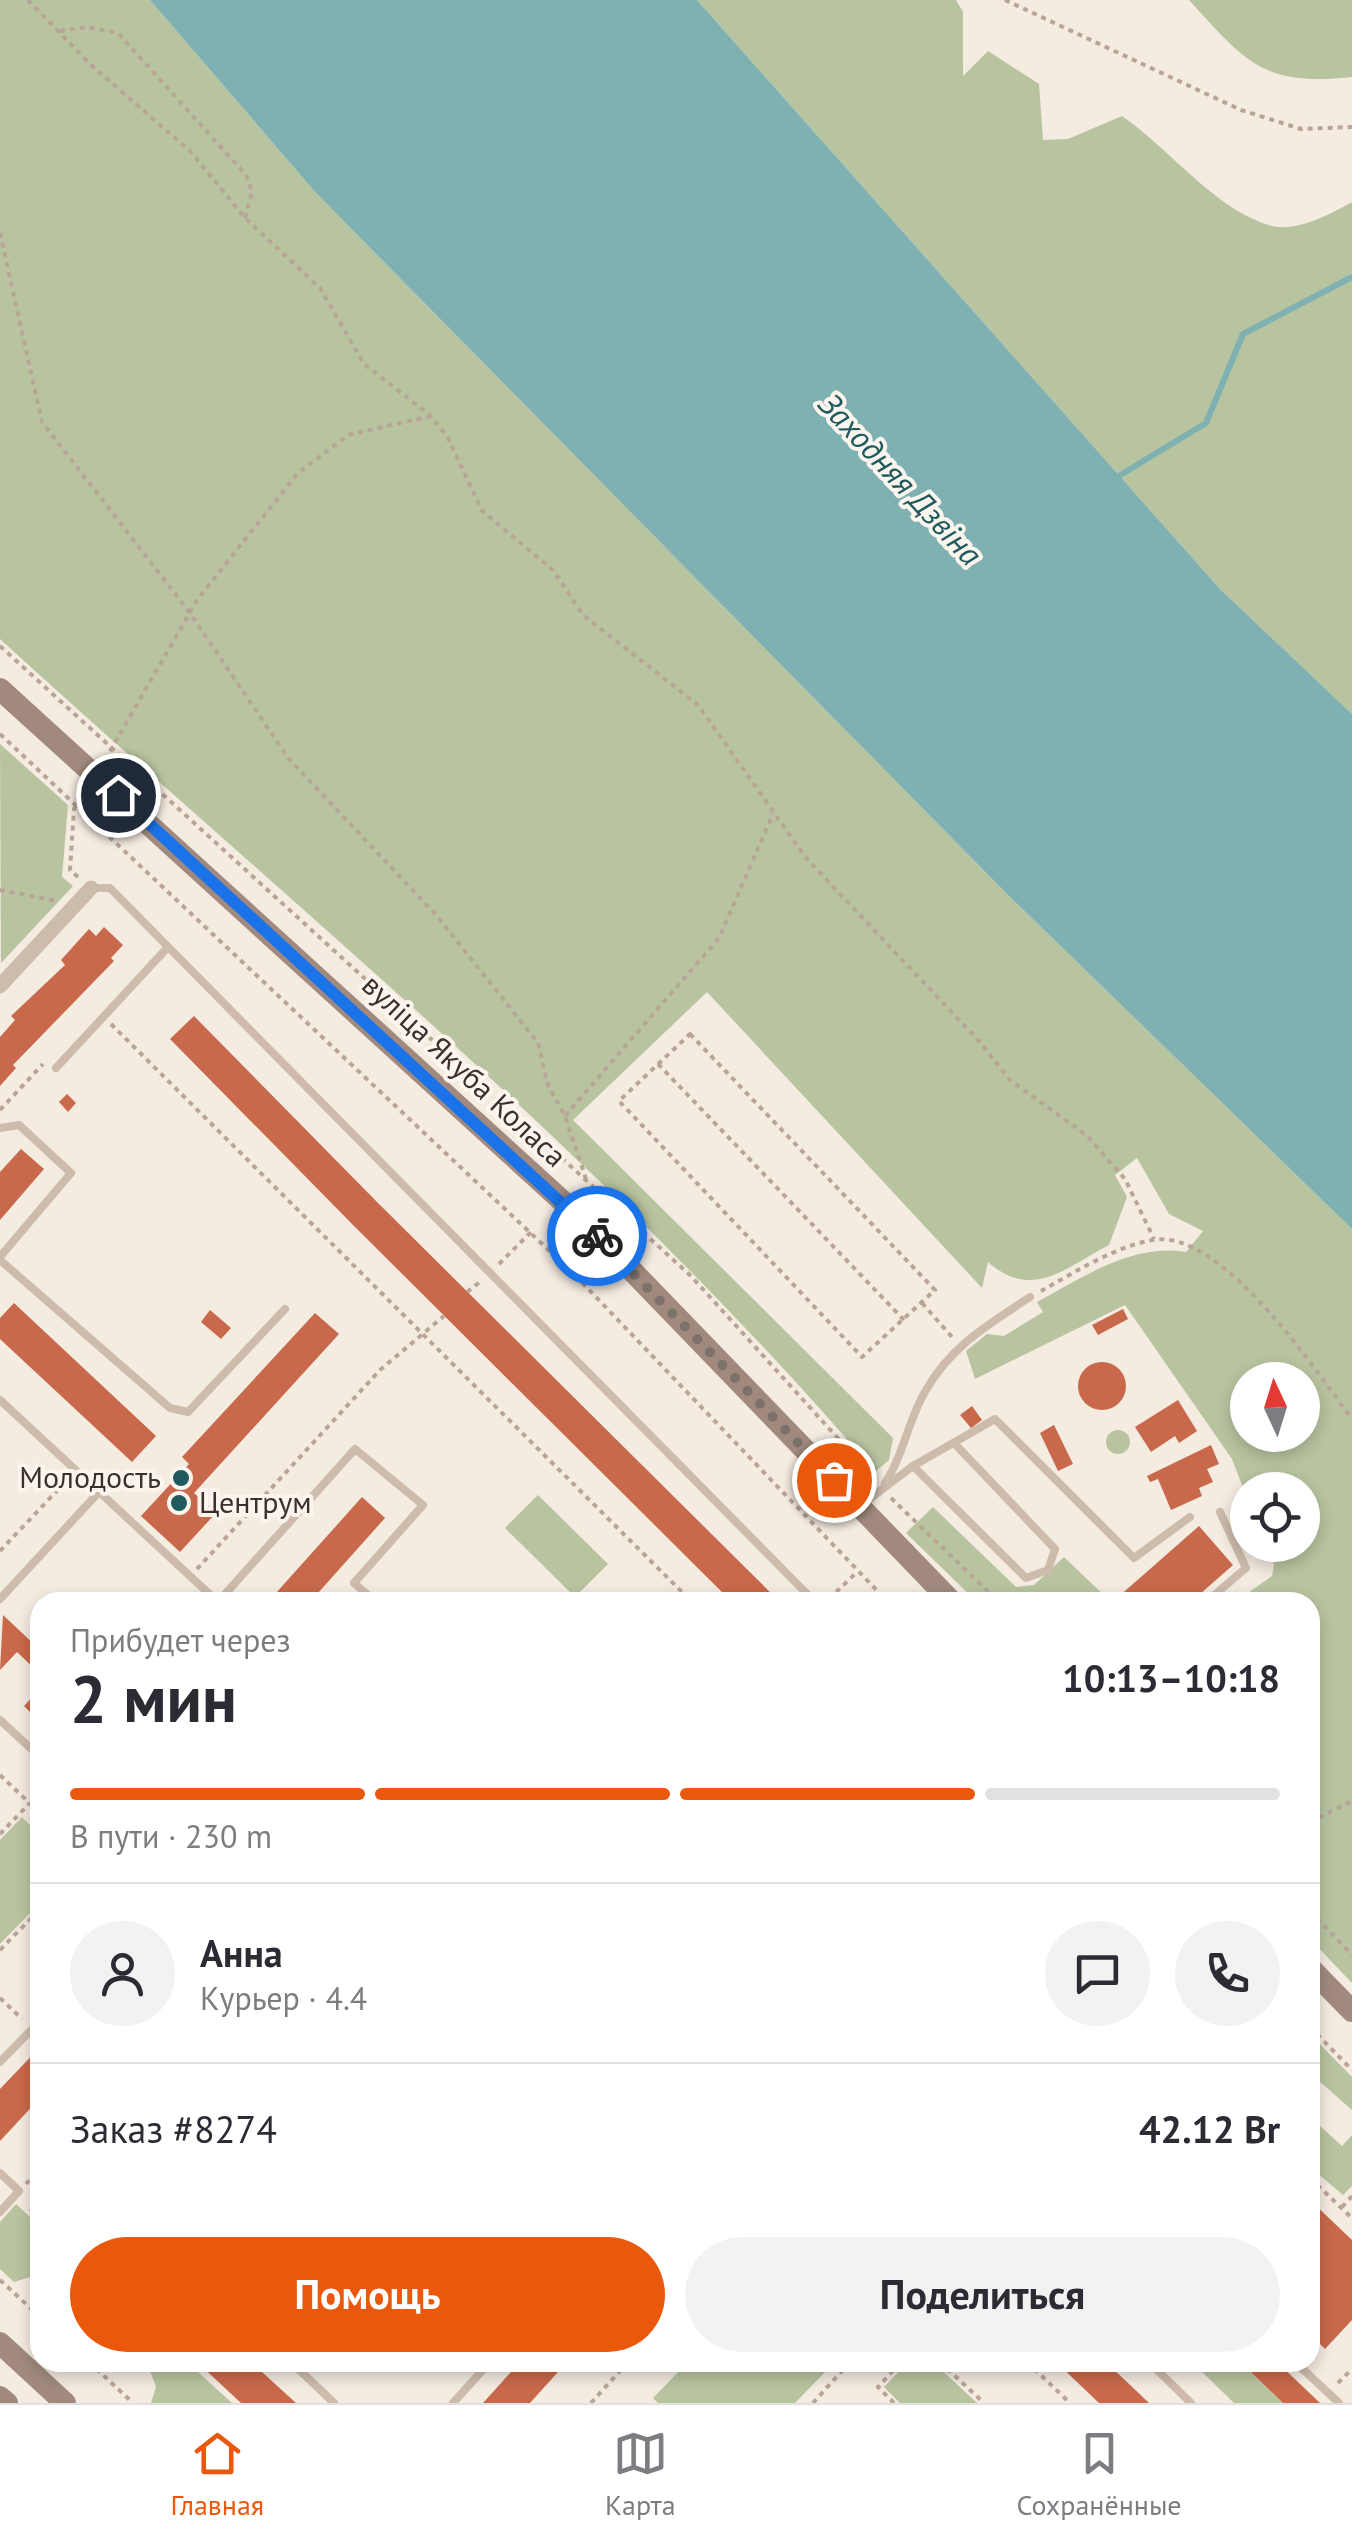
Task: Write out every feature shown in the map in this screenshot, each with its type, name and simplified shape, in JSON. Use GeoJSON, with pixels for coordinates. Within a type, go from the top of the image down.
{"type":"FeatureCollection","features":[{"type":"Feature","properties":{"kind":"street","name":"вуліца Якуба Коласа"},"geometry":{"type":"LineString","coordinates":[[0,689],[580,1218],[942,1592]]}},
{"type":"Feature","properties":{"kind":"street"},"geometry":{"type":"LineString","coordinates":[[0,986],[90,888]]}},
{"type":"Feature","properties":{"kind":"street"},"geometry":{"type":"LineString","coordinates":[[1320,1978],[1352,2012]]}},
{"type":"Feature","properties":{"kind":"street"},"geometry":{"type":"LineString","coordinates":[[0,2343],[30,2371]]}},
{"type":"Feature","properties":{"kind":"street"},"geometry":{"type":"LineString","coordinates":[[31,2372],[65,2403]]}},
{"type":"Feature","properties":{"kind":"street"},"geometry":{"type":"LineString","coordinates":[[0,2397],[6,2403]]}},
{"type":"Feature","properties":{"kind":"lane"},"geometry":{"type":"LineString","coordinates":[[90,888],[110,888],[805,1592]]}},
{"type":"Feature","properties":{"kind":"lane"},"geometry":{"type":"LineString","coordinates":[[56,1068],[168,947]]}},
{"type":"Feature","properties":{"kind":"lane"},"geometry":{"type":"LineString","coordinates":[[0,1128],[19,1125],[71,1173],[0,1258],[170,1408],[188,1412],[285,1309]]}},
{"type":"Feature","properties":{"kind":"lane"},"geometry":{"type":"LineString","coordinates":[[882,1487],[899,1462],[924,1392],[959,1344],[1030,1297]]}},
{"type":"Feature","properties":{"kind":"lane"},"geometry":{"type":"LineString","coordinates":[[0,1400],[207,1592]]}},
{"type":"Feature","properties":{"kind":"lane"},"geometry":{"type":"LineString","coordinates":[[860,1507],[912,1466],[995,1420],[1134,1558],[1190,1517]]}},
{"type":"Feature","properties":{"kind":"lane"},"geometry":{"type":"LineString","coordinates":[[912,1466],[1026,1578],[1048,1570],[1055,1549],[954,1443]]}},
{"type":"Feature","properties":{"kind":"lane"},"geometry":{"type":"LineString","coordinates":[[227,1592],[355,1449],[423,1505],[354,1583],[364,1592]]}},
{"type":"Feature","properties":{"kind":"lane"},"geometry":{"type":"LineString","coordinates":[[0,1599],[100,1492]]}},
{"type":"Feature","properties":{"kind":"lane"},"geometry":{"type":"LineString","coordinates":[[1218,1592],[1246,1568],[1220,1512]]}},
{"type":"Feature","properties":{"kind":"lane"},"geometry":{"type":"LineString","coordinates":[[0,1720],[30,1748]]}},
{"type":"Feature","properties":{"kind":"lane"},"geometry":{"type":"LineString","coordinates":[[0,2062],[30,2032]]}},
{"type":"Feature","properties":{"kind":"lane"},"geometry":{"type":"LineString","coordinates":[[0,2173],[19,2191],[0,2212]]}},
{"type":"Feature","properties":{"kind":"lane"},"geometry":{"type":"LineString","coordinates":[[301,2372],[334,2403]]}},
{"type":"Feature","properties":{"kind":"lane"},"geometry":{"type":"LineString","coordinates":[[452,2403],[481,2372]]}},
{"type":"Feature","properties":{"kind":"lane"},"geometry":{"type":"LineString","coordinates":[[1158,2372],[1191,2403]]}},
{"type":"Feature","properties":{"kind":"lane"},"geometry":{"type":"LineString","coordinates":[[1306,2372],[1339,2403]]}},
{"type":"Feature","properties":{"kind":"path"},"geometry":{"type":"LineString","coordinates":[[28,0],[90,64],[191,152],[245,218],[320,288],[364,364],[431,416],[448,438],[482,511],[553,570],[583,615],[698,705],[806,858],[966,1026],[1010,1080],[1099,1150],[1125,1179],[1154,1240]]}},
{"type":"Feature","properties":{"kind":"path"},"geometry":{"type":"LineString","coordinates":[[1005,0],[1241,110],[1301,129],[1352,127]]}},
{"type":"Feature","properties":{"kind":"path"},"geometry":{"type":"LineString","coordinates":[[60,31],[87,27],[118,33],[246,175],[252,192],[245,218]]}},
{"type":"Feature","properties":{"kind":"path"},"geometry":{"type":"LineString","coordinates":[[0,233],[42,422],[190,613],[288,758],[438,916],[538,1042],[548,1085],[566,1116],[586,1179]]}},
{"type":"Feature","properties":{"kind":"path"},"geometry":{"type":"LineString","coordinates":[[115,749],[190,613],[297,474],[348,436],[431,416]]}},
{"type":"Feature","properties":{"kind":"path"},"geometry":{"type":"LineString","coordinates":[[0,646],[690,1276],[910,1522],[988,1592]]}},
{"type":"Feature","properties":{"kind":"path"},"geometry":{"type":"LineString","coordinates":[[0,734],[531,1232],[878,1592]]}},
{"type":"Feature","properties":{"kind":"path"},"geometry":{"type":"LineString","coordinates":[[70,870],[74,808]]}},
{"type":"Feature","properties":{"kind":"path"},"geometry":{"type":"LineString","coordinates":[[566,1116],[719,938],[774,813]]}},
{"type":"Feature","properties":{"kind":"path"},"geometry":{"type":"LineString","coordinates":[[0,890],[76,904]]}},
{"type":"Feature","properties":{"kind":"path"},"geometry":{"type":"LineString","coordinates":[[104,1016],[682,1592]]}},
{"type":"Feature","properties":{"kind":"path"},"geometry":{"type":"LineString","coordinates":[[690,1034],[935,1290],[922,1303],[862,1358],[620,1101],[690,1034]]}},
{"type":"Feature","properties":{"kind":"path"},"geometry":{"type":"LineString","coordinates":[[0,1110],[48,1059]]}},
{"type":"Feature","properties":{"kind":"path"},"geometry":{"type":"LineString","coordinates":[[658,1064],[904,1320]]}},
{"type":"Feature","properties":{"kind":"path"},"geometry":{"type":"LineString","coordinates":[[495,1268],[531,1232]]}},
{"type":"Feature","properties":{"kind":"path"},"geometry":{"type":"LineString","coordinates":[[1030,1297],[1094,1262],[1154,1240],[1176,1241],[1216,1260],[1286,1332],[1352,1419]]}},
{"type":"Feature","properties":{"kind":"path"},"geometry":{"type":"LineString","coordinates":[[922,1303],[959,1344]]}},
{"type":"Feature","properties":{"kind":"path"},"geometry":{"type":"LineString","coordinates":[[190,1576],[380,1370],[444,1316]]}},
{"type":"Feature","properties":{"kind":"path"},"geometry":{"type":"LineString","coordinates":[[0,1550],[76,1470]]}},
{"type":"Feature","properties":{"kind":"path"},"geometry":{"type":"LineString","coordinates":[[836,1592],[857,1572]]}},
{"type":"Feature","properties":{"kind":"path"},"geometry":{"type":"LineString","coordinates":[[0,1775],[30,1804],[0,1834]]}},
{"type":"Feature","properties":{"kind":"path"},"geometry":{"type":"LineString","coordinates":[[1320,1817],[1352,1801]]}},
{"type":"Feature","properties":{"kind":"path"},"geometry":{"type":"LineString","coordinates":[[0,1950],[30,1919]]}},
{"type":"Feature","properties":{"kind":"path"},"geometry":{"type":"LineString","coordinates":[[1320,1921],[1352,1955]]}},
{"type":"Feature","properties":{"kind":"path"},"geometry":{"type":"LineString","coordinates":[[0,1998],[30,2028]]}},
{"type":"Feature","properties":{"kind":"path"},"geometry":{"type":"LineString","coordinates":[[1320,2037],[1352,2070]]}},
{"type":"Feature","properties":{"kind":"path"},"geometry":{"type":"LineString","coordinates":[[19,2191],[30,2179]]}},
{"type":"Feature","properties":{"kind":"path"},"geometry":{"type":"LineString","coordinates":[[1320,2188],[1352,2218]]}},
{"type":"Feature","properties":{"kind":"path"},"geometry":{"type":"LineString","coordinates":[[1341,2208],[1352,2196]]}},
{"type":"Feature","properties":{"kind":"path"},"geometry":{"type":"LineString","coordinates":[[0,2280],[30,2308]]}},
{"type":"Feature","properties":{"kind":"path"},"geometry":{"type":"LineString","coordinates":[[1328,2393],[1352,2369]]}},
{"type":"Feature","properties":{"kind":"path"},"geometry":{"type":"LineString","coordinates":[[100,2372],[134,2403]]}},
{"type":"Feature","properties":{"kind":"path"},"geometry":{"type":"LineString","coordinates":[[591,2403],[618,2372]]}},
{"type":"Feature","properties":{"kind":"path"},"geometry":{"type":"LineString","coordinates":[[813,2403],[841,2372]]}},
{"type":"Feature","properties":{"kind":"path"},"geometry":{"type":"LineString","coordinates":[[892,2372],[878,2387],[894,2403]]}},
{"type":"Feature","properties":{"kind":"path"},"geometry":{"type":"LineString","coordinates":[[951,2372],[984,2403]]}},
{"type":"Feature","properties":{"kind":"path"},"geometry":{"type":"LineString","coordinates":[[1037,2372],[1070,2403]]}},
{"type":"Feature","properties":{"kind":"path"},"geometry":{"type":"LineString","coordinates":[[1346,2374],[1352,2380]]}},
{"type":"Feature","properties":{"kind":"green space"},"geometry":{"type":"Polygon","coordinates":[[[0,0],[150,0],[315,192],[1007,894],[1352,1229],[1352,1983],[1320,1949],[1320,1592],[1249,1592],[1272,1576],[1273,1562],[1320,1562],[1320,1472],[1237,1472],[1232,1459],[1125,1305],[975,1379],[966,1351],[987,1334],[1004,1336],[1043,1312],[1037,1302],[1109,1264],[1147,1252],[1186,1252],[1203,1231],[1169,1214],[1137,1158],[1115,1175],[1127,1197],[1109,1245],[1063,1271],[1034,1280],[1019,1279],[988,1262],[982,1288],[707,992],[573,1120],[893,1438],[889,1460],[875,1472],[775,1359],[670,1250],[562,1145],[0,639],[0,0]]]}},
{"type":"Feature","properties":{"kind":"green space"},"geometry":{"type":"Polygon","coordinates":[[[697,0],[956,0],[963,12],[963,76],[988,51],[1039,84],[1043,140],[1068,139],[1122,116],[1232,207],[1272,226],[1303,224],[1352,202],[1352,714],[1220,589],[697,0]]]}},
{"type":"Feature","properties":{"kind":"green space"},"geometry":{"type":"Polygon","coordinates":[[[1189,0],[1352,0],[1352,77],[1296,78],[1258,65],[1225,39],[1189,0]]]}},
{"type":"Feature","properties":{"kind":"green space"},"geometry":{"type":"Polygon","coordinates":[[[0,744],[68,805],[62,877],[73,886],[1,963],[0,744]]]}},
{"type":"Feature","properties":{"kind":"green space"},"geometry":{"type":"Polygon","coordinates":[[[1118,1430],[1130,1442],[1118,1454],[1106,1442],[1118,1430]]]}},
{"type":"Feature","properties":{"kind":"green space"},"geometry":{"type":"Polygon","coordinates":[[[538,1495],[608,1564],[580,1592],[570,1592],[505,1528],[538,1495]]]}},
{"type":"Feature","properties":{"kind":"green space"},"geometry":{"type":"Polygon","coordinates":[[[933,1507],[1016,1587],[1034,1585],[1064,1557],[1101,1592],[967,1592],[906,1533],[933,1507]]]}},
{"type":"Feature","properties":{"kind":"green space"},"geometry":{"type":"Polygon","coordinates":[[[22,1817],[30,1825],[30,1913],[0,1944],[0,1840],[22,1817]]]}},
{"type":"Feature","properties":{"kind":"green space"},"geometry":{"type":"Polygon","coordinates":[[[1320,2044],[1352,2077],[1352,2110],[1320,2082],[1320,2044]]]}},
{"type":"Feature","properties":{"kind":"green space"},"geometry":{"type":"Polygon","coordinates":[[[1320,2126],[1342,2146],[1352,2135],[1352,2186],[1343,2195],[1320,2175],[1320,2126]]]}},
{"type":"Feature","properties":{"kind":"green space"},"geometry":{"type":"Polygon","coordinates":[[[16,2204],[30,2217],[30,2277],[14,2282],[0,2269],[0,2222],[16,2204]]]}},
{"type":"Feature","properties":{"kind":"green space"},"geometry":{"type":"Polygon","coordinates":[[[150,2372],[198,2372],[232,2403],[151,2403],[156,2387],[150,2372]]]}},
{"type":"Feature","properties":{"kind":"green space"},"geometry":{"type":"Polygon","coordinates":[[[678,2372],[825,2372],[795,2403],[658,2403],[653,2398],[678,2372]]]}},
{"type":"Feature","properties":{"kind":"green space"},"geometry":{"type":"Polygon","coordinates":[[[898,2372],[944,2372],[977,2403],[900,2403],[884,2387],[898,2372]]]}},
{"type":"Feature","properties":{"kind":"green space"},"geometry":{"type":"Polygon","coordinates":[[[1202,2372],[1250,2372],[1283,2403],[1234,2403],[1202,2372]]]}},
{"type":"Feature","properties":{"kind":"water","name":"Заходняя Дзвіна"},"geometry":{"type":"Polygon","coordinates":[[[150,0],[697,0],[1220,589],[1352,714],[1352,1229],[1007,894],[315,192],[150,0]]]}},
{"type":"Feature","properties":{"kind":"building"},"geometry":{"type":"Polygon","coordinates":[[[104,927],[123,945],[111,958],[114,961],[13,1065],[16,1068],[0,1086],[0,1037],[15,1020],[11,1016],[65,965],[61,960],[89,929],[96,936],[104,927]]]}},
{"type":"Feature","properties":{"kind":"building"},"geometry":{"type":"Polygon","coordinates":[[[194,1016],[770,1592],[722,1592],[170,1039],[194,1016]]]}},
{"type":"Feature","properties":{"kind":"building"},"geometry":{"type":"Polygon","coordinates":[[[67,1094],[76,1103],[68,1112],[59,1102],[67,1094]]]}},
{"type":"Feature","properties":{"kind":"building"},"geometry":{"type":"Polygon","coordinates":[[[21,1149],[44,1169],[0,1220],[0,1172],[21,1149]]]}},
{"type":"Feature","properties":{"kind":"building"},"geometry":{"type":"Polygon","coordinates":[[[14,1303],[156,1436],[132,1462],[0,1339],[0,1318],[14,1303]]]}},
{"type":"Feature","properties":{"kind":"building"},"geometry":{"type":"Polygon","coordinates":[[[1123,1309],[1128,1319],[1098,1335],[1092,1325],[1123,1309]]]}},
{"type":"Feature","properties":{"kind":"building"},"geometry":{"type":"Polygon","coordinates":[[[210,1310],[231,1328],[221,1339],[201,1322],[210,1310]]]}},
{"type":"Feature","properties":{"kind":"building"},"geometry":{"type":"Polygon","coordinates":[[[315,1313],[339,1334],[194,1493],[216,1513],[180,1552],[141,1516],[189,1464],[182,1457],[315,1313]]]}},
{"type":"Feature","properties":{"kind":"building"},"geometry":{"type":"Polygon","coordinates":[[[1102,1362],[1119,1369],[1126,1386],[1119,1403],[1102,1410],[1085,1403],[1078,1386],[1085,1369],[1102,1362]]]}},
{"type":"Feature","properties":{"kind":"building"},"geometry":{"type":"Polygon","coordinates":[[[1178,1400],[1197,1431],[1179,1443],[1175,1436],[1151,1452],[1135,1427],[1178,1400]]]}},
{"type":"Feature","properties":{"kind":"building"},"geometry":{"type":"Polygon","coordinates":[[[972,1406],[982,1420],[971,1428],[960,1415],[972,1406]]]}},
{"type":"Feature","properties":{"kind":"building"},"geometry":{"type":"Polygon","coordinates":[[[1054,1425],[1073,1464],[1058,1471],[1040,1433],[1054,1425]]]}},
{"type":"Feature","properties":{"kind":"building"},"geometry":{"type":"Polygon","coordinates":[[[1211,1445],[1219,1464],[1207,1469],[1213,1482],[1199,1488],[1202,1496],[1171,1510],[1158,1479],[1150,1482],[1147,1476],[1211,1445]]]}},
{"type":"Feature","properties":{"kind":"building"},"geometry":{"type":"Polygon","coordinates":[[[362,1497],[385,1518],[319,1592],[277,1592],[362,1497]]]}},
{"type":"Feature","properties":{"kind":"building"},"geometry":{"type":"Polygon","coordinates":[[[1199,1526],[1233,1565],[1202,1592],[1124,1592],[1199,1526]]]}},
{"type":"Feature","properties":{"kind":"building"},"geometry":{"type":"Polygon","coordinates":[[[3,1615],[30,1640],[30,1664],[17,1652],[0,1670],[3,1615]]]}},
{"type":"Feature","properties":{"kind":"building"},"geometry":{"type":"Polygon","coordinates":[[[30,2058],[30,2109],[0,2141],[0,2089],[30,2058]]]}},
{"type":"Feature","properties":{"kind":"building"},"geometry":{"type":"Polygon","coordinates":[[[1320,2210],[1352,2240],[1352,2320],[1325,2349],[1320,2344],[1320,2210]]]}},
{"type":"Feature","properties":{"kind":"building"},"geometry":{"type":"Polygon","coordinates":[[[208,2372],[262,2372],[296,2403],[241,2403],[208,2372]]]}},
{"type":"Feature","properties":{"kind":"building"},"geometry":{"type":"Polygon","coordinates":[[[511,2372],[558,2372],[530,2403],[483,2403],[511,2372]]]}},
{"type":"Feature","properties":{"kind":"building"},"geometry":{"type":"Polygon","coordinates":[[[1066,2372],[1116,2372],[1149,2403],[1099,2403],[1066,2372]]]}},
{"type":"Feature","properties":{"kind":"building"},"geometry":{"type":"Polygon","coordinates":[[[1250,2372],[1287,2372],[1320,2403],[1283,2403],[1250,2372]]]}},
{"type":"Feature","properties":{"kind":"waterway"},"geometry":{"type":"LineString","coordinates":[[1117,477],[1206,423],[1243,334],[1352,277]]}},
{"type":"Feature","properties":{"kind":"way so far"},"geometry":{"type":"LineString","coordinates":[[597,1236],[834,1480]]}},
{"type":"Feature","properties":{"kind":"place","name":"Молодость"},"geometry":{"type":"Point","coordinates":[181,1478]}},
{"type":"Feature","properties":{"kind":"place","name":"Центрум"},"geometry":{"type":"Point","coordinates":[179,1503]}},
{"type":"Feature","properties":{"kind":"route"},"geometry":{"type":"LineString","coordinates":[[118,795],[597,1236]]}}]}
